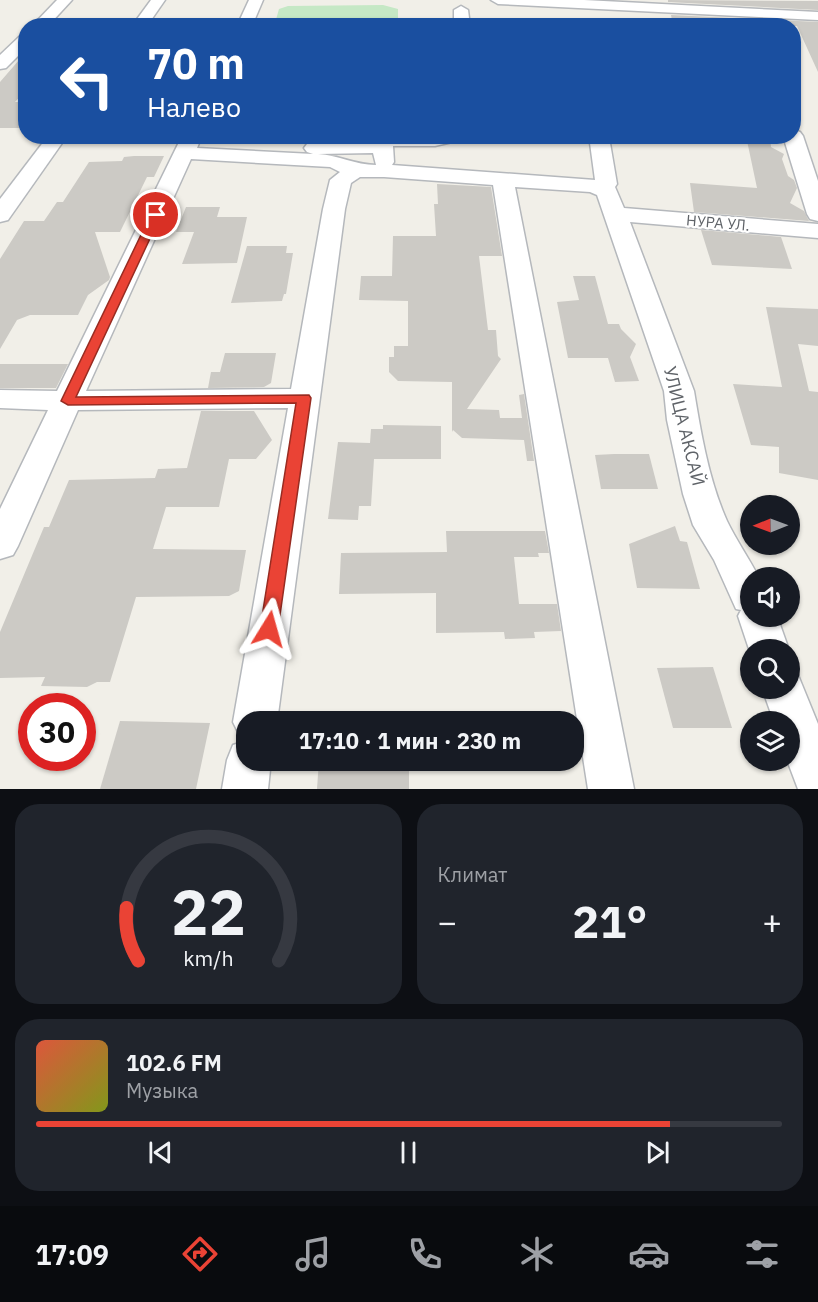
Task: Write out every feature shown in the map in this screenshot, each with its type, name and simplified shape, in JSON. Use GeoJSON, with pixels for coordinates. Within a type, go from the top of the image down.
{"type":"FeatureCollection","features":[{"type":"Feature","properties":{"kind":"street"},"geometry":{"type":"LineString","coordinates":[[47,18],[65,0]]}},
{"type":"Feature","properties":{"kind":"street"},"geometry":{"type":"LineString","coordinates":[[145,18],[158,0]]}},
{"type":"Feature","properties":{"kind":"street"},"geometry":{"type":"LineString","coordinates":[[248,18],[256,0]]}},
{"type":"Feature","properties":{"kind":"street"},"geometry":{"type":"LineString","coordinates":[[498,0],[545,5],[612,2],[818,16]]}},
{"type":"Feature","properties":{"kind":"street"},"geometry":{"type":"LineString","coordinates":[[611,18],[612,2]]}},
{"type":"Feature","properties":{"kind":"street"},"geometry":{"type":"LineString","coordinates":[[461,10],[462,18]]}},
{"type":"Feature","properties":{"kind":"street"},"geometry":{"type":"LineString","coordinates":[[0,64],[18,47]]}},
{"type":"Feature","properties":{"kind":"street"},"geometry":{"type":"LineString","coordinates":[[0,215],[52,144]]}},
{"type":"Feature","properties":{"kind":"street"},"geometry":{"type":"LineString","coordinates":[[257,711],[334,209],[341,180],[370,171],[383,147],[283,149],[266,144]]}},
{"type":"Feature","properties":{"kind":"street"},"geometry":{"type":"LineString","coordinates":[[600,144],[606,184],[605,196]]}},
{"type":"Feature","properties":{"kind":"street"},"geometry":{"type":"LineString","coordinates":[[796,144],[818,214]]}},
{"type":"Feature","properties":{"kind":"street"},"geometry":{"type":"LineString","coordinates":[[0,546],[189,145]]}},
{"type":"Feature","properties":{"kind":"street","name":"НУРА УЛ."},"geometry":{"type":"LineString","coordinates":[[189,145],[334,161],[370,171],[503,180],[818,231]]}},
{"type":"Feature","properties":{"kind":"street","name":"УЛИЦА АКСАЙ"},"geometry":{"type":"LineString","coordinates":[[580,148],[605,196],[679,391],[683,420],[698,483],[711,525],[740,577]]}},
{"type":"Feature","properties":{"kind":"street"},"geometry":{"type":"LineString","coordinates":[[503,180],[611,789]]}},
{"type":"Feature","properties":{"kind":"street"},"geometry":{"type":"LineString","coordinates":[[0,399],[68,401],[304,398]]}},
{"type":"Feature","properties":{"kind":"street"},"geometry":{"type":"LineString","coordinates":[[787,699],[818,783]]}},
{"type":"Feature","properties":{"kind":"street"},"geometry":{"type":"LineString","coordinates":[[245,789],[247,771]]}},
{"type":"Feature","properties":{"kind":"green space"},"geometry":{"type":"Polygon","coordinates":[[[383,5],[398,9],[398,18],[276,18],[279,9],[288,6],[383,5]]]}},
{"type":"Feature","properties":{"kind":"building"},"geometry":{"type":"Polygon","coordinates":[[[668,0],[818,1],[818,10],[668,2],[668,0]]]}},
{"type":"Feature","properties":{"kind":"building"},"geometry":{"type":"Polygon","coordinates":[[[671,15],[734,18],[672,18],[671,15]]]}},
{"type":"Feature","properties":{"kind":"building"},"geometry":{"type":"Polygon","coordinates":[[[801,21],[818,22],[818,72],[801,35],[801,21]]]}},
{"type":"Feature","properties":{"kind":"building"},"geometry":{"type":"Polygon","coordinates":[[[18,61],[18,99],[15,102],[18,102],[18,128],[0,128],[0,82],[18,61]]]}},
{"type":"Feature","properties":{"kind":"building"},"geometry":{"type":"Polygon","coordinates":[[[748,144],[771,144],[771,147],[784,154],[782,159],[788,176],[794,180],[797,188],[790,203],[804,211],[809,221],[694,212],[690,183],[757,188],[748,144]]]}},
{"type":"Feature","properties":{"kind":"building"},"geometry":{"type":"Polygon","coordinates":[[[164,156],[154,177],[147,177],[120,232],[95,232],[109,280],[88,295],[78,315],[30,315],[17,320],[0,349],[0,259],[24,221],[44,221],[57,202],[63,202],[89,162],[122,161],[124,157],[164,156]]]}},
{"type":"Feature","properties":{"kind":"building"},"geometry":{"type":"Polygon","coordinates":[[[437,184],[491,187],[502,256],[479,256],[488,330],[496,330],[498,356],[501,359],[467,409],[499,410],[500,418],[522,418],[519,395],[524,394],[534,461],[527,461],[524,440],[462,438],[453,430],[452,432],[452,382],[398,381],[389,372],[389,357],[394,357],[394,346],[408,346],[408,301],[359,300],[361,276],[392,276],[393,236],[436,236],[434,204],[438,204],[437,184]]]}},
{"type":"Feature","properties":{"kind":"building"},"geometry":{"type":"Polygon","coordinates":[[[186,207],[220,207],[217,217],[247,217],[237,263],[182,264],[194,232],[176,232],[186,207]]]}},
{"type":"Feature","properties":{"kind":"building"},"geometry":{"type":"Polygon","coordinates":[[[701,230],[781,237],[792,269],[712,265],[701,230]]]}},
{"type":"Feature","properties":{"kind":"building"},"geometry":{"type":"Polygon","coordinates":[[[247,246],[287,246],[286,253],[293,253],[286,294],[282,301],[231,303],[247,246]]]}},
{"type":"Feature","properties":{"kind":"building"},"geometry":{"type":"Polygon","coordinates":[[[573,276],[595,276],[608,324],[619,324],[636,344],[630,357],[639,381],[615,382],[608,358],[568,358],[557,302],[579,300],[573,276]]]}},
{"type":"Feature","properties":{"kind":"building"},"geometry":{"type":"Polygon","coordinates":[[[766,307],[818,309],[818,346],[798,344],[809,391],[818,392],[818,480],[779,473],[779,447],[751,445],[733,384],[782,387],[766,307]]]}},
{"type":"Feature","properties":{"kind":"building"},"geometry":{"type":"Polygon","coordinates":[[[225,353],[276,353],[271,383],[264,387],[208,388],[211,372],[220,372],[225,353]]]}},
{"type":"Feature","properties":{"kind":"building"},"geometry":{"type":"Polygon","coordinates":[[[0,364],[68,364],[56,388],[0,388],[0,364]]]}},
{"type":"Feature","properties":{"kind":"building"},"geometry":{"type":"Polygon","coordinates":[[[201,411],[254,411],[272,440],[256,459],[229,459],[219,507],[166,507],[153,549],[246,550],[239,591],[229,596],[136,597],[110,682],[97,682],[87,687],[41,686],[45,677],[0,678],[0,632],[44,527],[49,527],[69,480],[155,478],[158,469],[187,468],[201,411]]]}},
{"type":"Feature","properties":{"kind":"building"},"geometry":{"type":"Polygon","coordinates":[[[383,425],[441,426],[441,459],[374,459],[371,506],[359,506],[358,520],[328,519],[338,442],[370,443],[371,429],[383,429],[383,425]]]}},
{"type":"Feature","properties":{"kind":"building"},"geometry":{"type":"Polygon","coordinates":[[[649,454],[658,489],[601,489],[595,455],[649,454]]]}},
{"type":"Feature","properties":{"kind":"building"},"geometry":{"type":"Polygon","coordinates":[[[675,526],[680,541],[687,542],[700,589],[637,588],[629,544],[675,526]]]}},
{"type":"Feature","properties":{"kind":"building"},"geometry":{"type":"Polygon","coordinates":[[[446,531],[545,531],[549,553],[538,553],[539,557],[514,557],[519,604],[557,604],[561,631],[534,632],[535,638],[505,639],[504,632],[436,633],[436,593],[339,594],[341,553],[447,552],[446,531]]]}},
{"type":"Feature","properties":{"kind":"building"},"geometry":{"type":"Polygon","coordinates":[[[713,667],[732,728],[673,728],[657,668],[713,667]]]}},
{"type":"Feature","properties":{"kind":"building"},"geometry":{"type":"Polygon","coordinates":[[[120,721],[210,723],[196,789],[100,789],[120,721]]]}},
{"type":"Feature","properties":{"kind":"building"},"geometry":{"type":"Polygon","coordinates":[[[318,771],[409,771],[409,789],[317,789],[318,771]]]}},
{"type":"Feature","properties":{"kind":"route"},"geometry":{"type":"LineString","coordinates":[[156,215],[68,401],[304,398],[269,629]]}}]}
